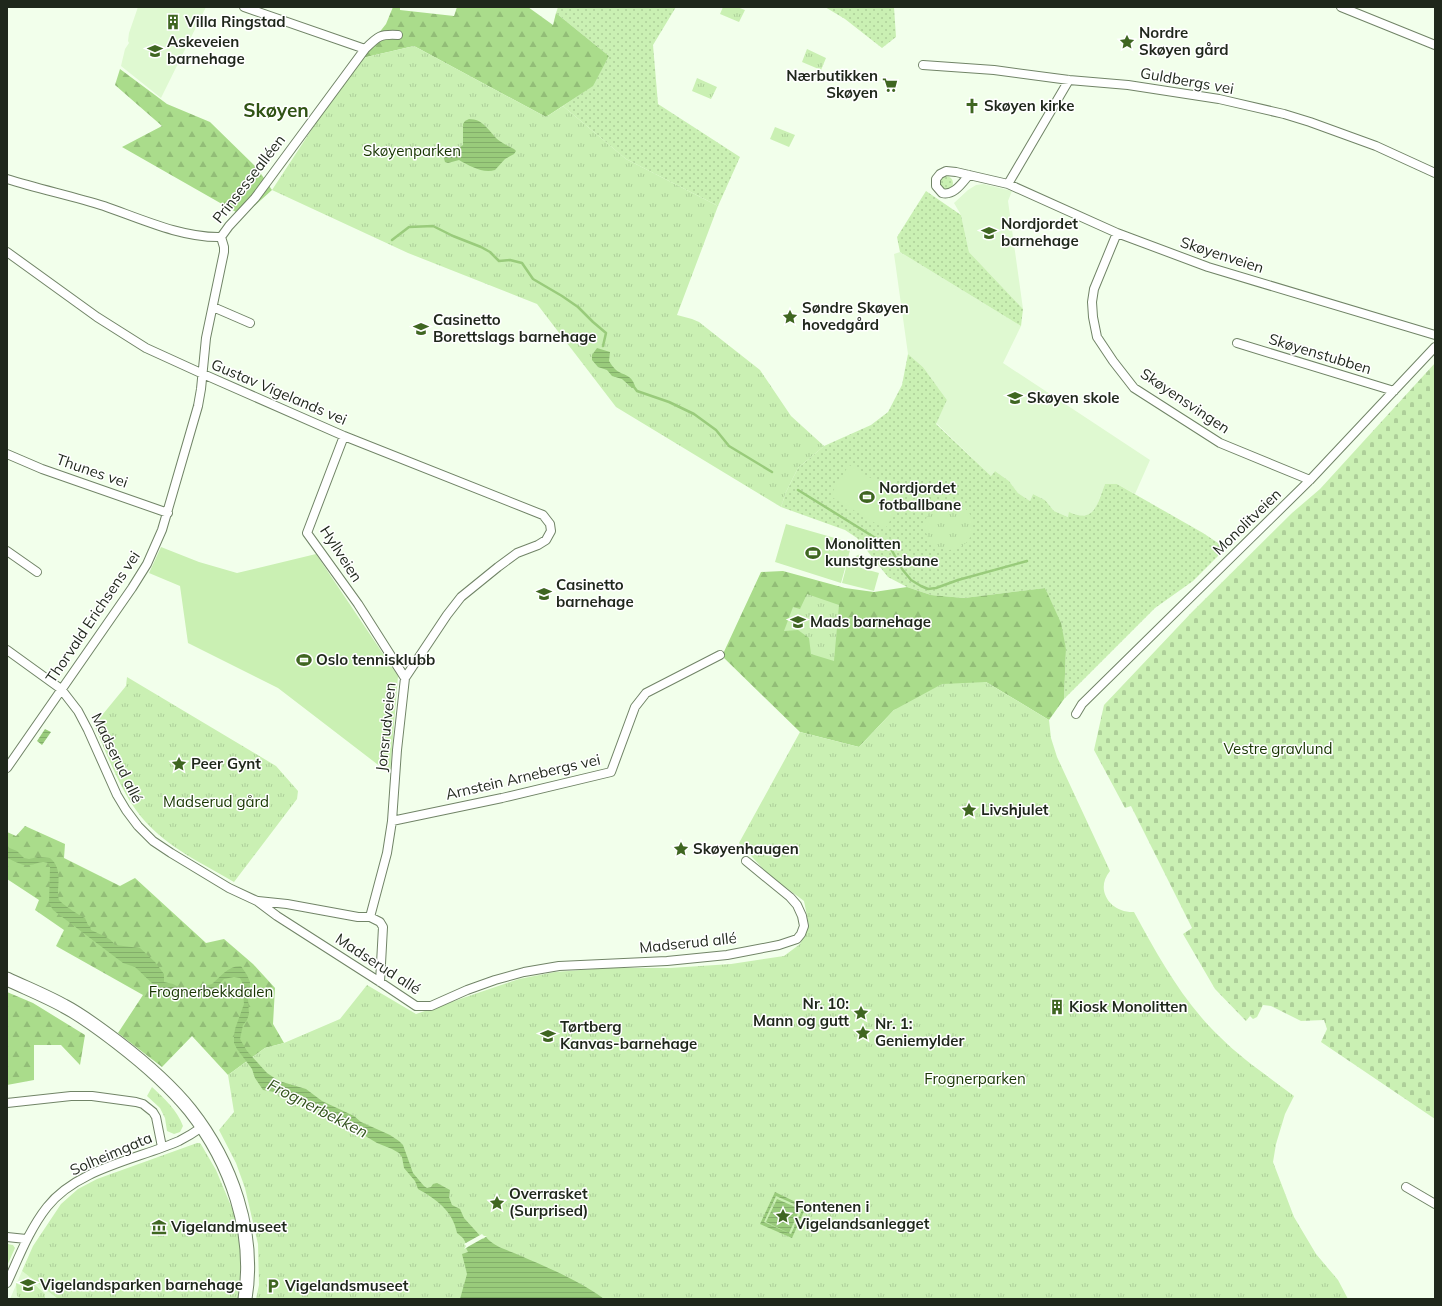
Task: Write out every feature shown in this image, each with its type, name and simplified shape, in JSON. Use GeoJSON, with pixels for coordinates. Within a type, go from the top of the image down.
{"type":"FeatureCollection","features":[{"type":"Feature","properties":{"kind":"main road"},"geometry":{"type":"LineString","coordinates":[[7,979],[37,992],[90,1022],[139,1059],[171,1089],[189,1109],[220,1157],[232,1183],[244,1223],[247,1241],[248,1275],[245,1299]]}},
{"type":"Feature","properties":{"kind":"street"},"geometry":{"type":"LineString","coordinates":[[244,7],[365,49]]}},
{"type":"Feature","properties":{"kind":"street"},"geometry":{"type":"LineString","coordinates":[[1342,7],[1435,45]]}},
{"type":"Feature","properties":{"kind":"street","name":"Prinsessealléen"},"geometry":{"type":"LineString","coordinates":[[7,179],[102,206],[163,227],[202,236],[221,237],[255,198],[365,49],[375,39],[384,34],[398,35]]}},
{"type":"Feature","properties":{"kind":"street","name":"Guldbergs vei"},"geometry":{"type":"LineString","coordinates":[[923,65],[994,70],[1069,80],[1136,86],[1219,99],[1284,114],[1310,122],[1357,139],[1435,173]]}},
{"type":"Feature","properties":{"kind":"street"},"geometry":{"type":"LineString","coordinates":[[1008,184],[1069,80]]}},
{"type":"Feature","properties":{"kind":"street","name":"Skøyenveien"},"geometry":{"type":"LineString","coordinates":[[969,175],[1008,184],[1117,233],[1208,267],[1435,335]]}},
{"type":"Feature","properties":{"kind":"street","name":"Skøyensvingen"},"geometry":{"type":"LineString","coordinates":[[1117,233],[1094,289],[1092,302],[1097,337],[1112,361],[1134,388],[1220,443],[1310,480]]}},
{"type":"Feature","properties":{"kind":"street","name":"Thorvald Erichsens vei"},"geometry":{"type":"LineString","coordinates":[[7,768],[132,588],[155,548],[168,513],[198,406],[203,374],[206,338],[224,252],[221,237]]}},
{"type":"Feature","properties":{"kind":"street","name":"Gustav Vigelands vei"},"geometry":{"type":"LineString","coordinates":[[7,252],[97,317],[146,348],[344,436],[543,515],[550,524],[551,531]]}},
{"type":"Feature","properties":{"kind":"street"},"geometry":{"type":"LineString","coordinates":[[213,308],[250,323]]}},
{"type":"Feature","properties":{"kind":"street","name":"Skøyenstubben"},"geometry":{"type":"LineString","coordinates":[[1238,343],[1394,391]]}},
{"type":"Feature","properties":{"kind":"street","name":"Monolitveien"},"geometry":{"type":"LineString","coordinates":[[1076,714],[1086,700],[1310,480],[1435,347]]}},
{"type":"Feature","properties":{"kind":"street","name":"Hyllveien"},"geometry":{"type":"LineString","coordinates":[[344,436],[307,533],[358,604],[405,678]]}},
{"type":"Feature","properties":{"kind":"street","name":"Thunes vei"},"geometry":{"type":"LineString","coordinates":[[7,454],[42,469],[168,513]]}},
{"type":"Feature","properties":{"kind":"street","name":"Jonsrudveien"},"geometry":{"type":"LineString","coordinates":[[370,917],[387,853],[392,821],[397,750],[405,678],[447,615],[461,597],[517,553],[538,545],[546,540],[551,531]]}},
{"type":"Feature","properties":{"kind":"street"},"geometry":{"type":"LineString","coordinates":[[7,551],[37,572]]}},
{"type":"Feature","properties":{"kind":"street","name":"Madserud allé"},"geometry":{"type":"LineString","coordinates":[[7,650],[61,689],[78,711],[126,810],[138,826],[153,841],[228,888],[257,901],[277,916],[416,1006],[431,1006],[467,990],[524,972],[559,966],[667,961],[727,955],[779,945],[797,939],[804,926],[802,916],[797,905],[790,897],[746,861]]}},
{"type":"Feature","properties":{"kind":"street","name":"Arnstein Arnebergs vei"},"geometry":{"type":"LineString","coordinates":[[392,821],[502,798],[612,772],[635,707],[646,693],[720,655]]}},
{"type":"Feature","properties":{"kind":"street"},"geometry":{"type":"LineString","coordinates":[[257,901],[287,904],[358,917],[370,917],[380,922],[383,927],[380,982]]}},
{"type":"Feature","properties":{"kind":"street"},"geometry":{"type":"LineString","coordinates":[[7,1103],[71,1096],[92,1096],[136,1102],[143,1104],[153,1112],[156,1118],[162,1147]]}},
{"type":"Feature","properties":{"kind":"street","name":"Solheimgata"},"geometry":{"type":"LineString","coordinates":[[7,1283],[26,1239],[48,1206],[57,1197],[85,1177],[179,1141],[202,1127]]}},
{"type":"Feature","properties":{"kind":"street"},"geometry":{"type":"LineString","coordinates":[[1406,1187],[1435,1204]]}},
{"type":"Feature","properties":{"kind":"street"},"geometry":{"type":"LineString","coordinates":[[7,1237],[26,1239]]}},
{"type":"Feature","properties":{"kind":"shaded area","name":"Askeveien barnehage"},"geometry":{"type":"Polygon","coordinates":[[[138,7],[206,7],[161,98],[121,66],[125,49],[129,43],[129,33],[138,7]]]}},
{"type":"Feature","properties":{"kind":"shaded area","name":"Nordjordet barnehage"},"geometry":{"type":"Polygon","coordinates":[[[983,184],[1012,191],[1008,201],[1023,309],[969,252],[961,215],[954,203],[968,190],[976,185],[983,184]]]}},
{"type":"Feature","properties":{"kind":"shaded area"},"geometry":{"type":"Polygon","coordinates":[[[900,252],[1021,326],[1003,363],[1150,460],[1135,494],[1117,484],[1105,484],[1095,510],[1089,515],[1068,517],[1054,511],[1045,500],[1033,494],[1030,501],[1018,493],[1009,481],[995,471],[991,476],[936,423],[947,400],[923,367],[908,354],[894,254],[900,252]]]}},
{"type":"Feature","properties":{"kind":"shaded area","name":"Vigelandsparken barnehage"},"geometry":{"type":"Polygon","coordinates":[[[22,1271],[58,1299],[10,1299],[22,1271]]]}},
{"type":"Feature","properties":{"kind":"green space"},"geometry":{"type":"Polygon","coordinates":[[[393,7],[400,7],[400,10],[454,16],[457,7],[528,7],[553,25],[556,13],[609,56],[593,86],[546,117],[414,46],[358,59],[386,24],[393,7]]]}},
{"type":"Feature","properties":{"kind":"green space"},"geometry":{"type":"Polygon","coordinates":[[[558,7],[676,7],[653,45],[658,104],[740,157],[718,206],[626,159],[563,106],[592,86],[609,56],[556,13],[558,7]]]}},
{"type":"Feature","properties":{"kind":"green space"},"geometry":{"type":"Polygon","coordinates":[[[723,7],[737,7],[745,10],[739,22],[720,14],[723,7]]]}},
{"type":"Feature","properties":{"kind":"green space"},"geometry":{"type":"Polygon","coordinates":[[[825,7],[894,7],[896,37],[882,48],[845,19],[825,7]]]}},
{"type":"Feature","properties":{"kind":"green space","name":"Skøyenparken"},"geometry":{"type":"Polygon","coordinates":[[[414,46],[546,117],[563,106],[626,159],[718,206],[677,315],[699,322],[760,370],[791,416],[824,446],[798,468],[786,492],[781,507],[616,407],[537,304],[408,253],[272,190],[358,59],[414,46]]]}},
{"type":"Feature","properties":{"kind":"green space"},"geometry":{"type":"Polygon","coordinates":[[[807,49],[826,58],[821,70],[802,62],[807,49]]]}},
{"type":"Feature","properties":{"kind":"green space"},"geometry":{"type":"Polygon","coordinates":[[[120,69],[167,104],[210,122],[257,168],[272,190],[243,216],[122,147],[162,126],[115,85],[120,69]]]}},
{"type":"Feature","properties":{"kind":"green space"},"geometry":{"type":"Polygon","coordinates":[[[697,78],[717,87],[711,99],[692,91],[697,78]]]}},
{"type":"Feature","properties":{"kind":"green space"},"geometry":{"type":"Polygon","coordinates":[[[775,127],[795,135],[789,147],[770,139],[775,127]]]}},
{"type":"Feature","properties":{"kind":"green space"},"geometry":{"type":"Polygon","coordinates":[[[946,176],[951,178],[953,183],[951,188],[946,190],[941,188],[939,183],[941,178],[946,176]]]}},
{"type":"Feature","properties":{"kind":"green space"},"geometry":{"type":"Polygon","coordinates":[[[926,191],[961,215],[969,252],[1023,309],[1021,326],[900,252],[897,237],[926,191]]]}},
{"type":"Feature","properties":{"kind":"green space"},"geometry":{"type":"Polygon","coordinates":[[[908,354],[923,367],[947,400],[936,424],[991,476],[995,471],[1009,481],[1018,493],[1030,501],[1033,494],[1045,500],[1054,511],[1068,517],[1069,512],[1084,516],[1090,514],[1094,510],[1105,484],[1117,484],[1203,533],[1224,547],[1224,550],[1193,581],[1155,608],[1064,699],[1066,649],[1045,588],[964,598],[931,595],[907,587],[888,577],[857,538],[845,530],[781,507],[786,492],[798,468],[824,446],[871,425],[888,412],[902,385],[908,354]]]}},
{"type":"Feature","properties":{"kind":"green space","name":"Vestre gravlund"},"geometry":{"type":"Polygon","coordinates":[[[1435,363],[1435,1119],[1321,1042],[1327,1029],[1324,1020],[1301,1021],[1271,1006],[1263,1005],[1257,1017],[1253,1019],[1250,1016],[1246,1021],[1215,989],[1183,934],[1192,928],[1131,806],[1125,808],[1094,750],[1104,705],[1192,612],[1292,513],[1320,489],[1435,363]]]}},
{"type":"Feature","properties":{"kind":"green space","name":"Nordjordet fotballbane"},"geometry":{"type":"Polygon","coordinates":[[[849,465],[904,498],[885,529],[830,496],[849,465]]]}},
{"type":"Feature","properties":{"kind":"green space"},"geometry":{"type":"Polygon","coordinates":[[[949,502],[958,504],[966,509],[971,517],[973,526],[971,535],[966,543],[958,548],[949,550],[940,548],[932,543],[927,535],[925,526],[927,517],[932,509],[940,504],[949,502]]]}},
{"type":"Feature","properties":{"kind":"green space","name":"Monolitten kunstgressbane"},"geometry":{"type":"Polygon","coordinates":[[[786,524],[852,543],[841,583],[775,562],[786,524]]]}},
{"type":"Feature","properties":{"kind":"green space","name":"Oslo tennisklubb"},"geometry":{"type":"Polygon","coordinates":[[[161,547],[199,562],[237,573],[316,554],[398,676],[390,774],[278,688],[188,643],[180,586],[149,573],[161,547]]]}},
{"type":"Feature","properties":{"kind":"green space"},"geometry":{"type":"Polygon","coordinates":[[[858,555],[862,555],[864,556],[864,564],[858,565],[855,562],[855,558],[858,555]]]}},
{"type":"Feature","properties":{"kind":"green space"},"geometry":{"type":"Polygon","coordinates":[[[847,564],[879,573],[874,591],[842,583],[847,564]]]}},
{"type":"Feature","properties":{"kind":"green space"},"geometry":{"type":"Polygon","coordinates":[[[783,571],[845,588],[874,592],[907,587],[931,595],[964,598],[1045,588],[1061,623],[1066,649],[1064,699],[1049,720],[986,682],[894,710],[859,747],[800,732],[722,656],[761,572],[783,571]]]}},
{"type":"Feature","properties":{"kind":"green space"},"geometry":{"type":"Polygon","coordinates":[[[807,594],[839,605],[834,661],[811,654],[809,638],[798,630],[784,631],[793,607],[800,609],[807,594]]]}},
{"type":"Feature","properties":{"kind":"green space","name":"Madserud gård"},"geometry":{"type":"Polygon","coordinates":[[[127,677],[276,766],[298,791],[297,799],[234,882],[181,851],[157,833],[136,810],[124,791],[94,725],[126,686],[127,677]]]}},
{"type":"Feature","properties":{"kind":"green space","name":"Frognerparken"},"geometry":{"type":"Polygon","coordinates":[[[986,682],[1049,720],[1051,738],[1057,757],[1110,871],[1105,878],[1104,886],[1104,893],[1107,899],[1118,909],[1134,912],[1152,945],[1183,994],[1194,1009],[1220,1037],[1237,1053],[1294,1096],[1285,1114],[1276,1144],[1273,1162],[1294,1217],[1316,1254],[1338,1280],[1348,1299],[256,1299],[259,1285],[258,1244],[245,1188],[236,1163],[219,1130],[234,1112],[228,1075],[265,1048],[284,1043],[340,1019],[367,985],[416,1014],[519,979],[555,972],[607,968],[670,968],[731,964],[784,956],[800,944],[809,926],[804,901],[768,874],[739,843],[800,732],[859,747],[894,710],[942,684],[986,682]]]}},
{"type":"Feature","properties":{"kind":"green space","name":"Frognerbekkdalen"},"geometry":{"type":"Polygon","coordinates":[[[25,826],[65,844],[64,858],[120,886],[135,878],[206,943],[224,939],[253,964],[275,988],[273,1024],[284,1043],[265,1048],[228,1075],[192,1036],[162,1067],[118,1033],[143,995],[56,946],[64,930],[35,910],[39,900],[7,879],[7,832],[16,836],[25,826]]]}},
{"type":"Feature","properties":{"kind":"green space"},"geometry":{"type":"Polygon","coordinates":[[[7,992],[33,1003],[85,1035],[80,1065],[61,1045],[34,1045],[34,1080],[7,1085],[7,992]]]}},
{"type":"Feature","properties":{"kind":"green space"},"geometry":{"type":"Polygon","coordinates":[[[152,1087],[174,1110],[183,1126],[180,1132],[174,1134],[167,1131],[165,1118],[160,1108],[147,1096],[152,1087]]]}},
{"type":"Feature","properties":{"kind":"green space"},"geometry":{"type":"Polygon","coordinates":[[[200,1143],[216,1170],[234,1213],[240,1238],[242,1267],[238,1299],[58,1299],[22,1271],[33,1246],[61,1204],[78,1189],[97,1179],[200,1143]]]}},
{"type":"Feature","properties":{"kind":"green space"},"geometry":{"type":"Polygon","coordinates":[[[7,1244],[13,1245],[15,1248],[7,1266],[7,1244]]]}},
{"type":"Feature","properties":{"kind":"green space"},"geometry":{"type":"Polygon","coordinates":[[[16,1283],[25,1288],[35,1285],[45,1294],[45,1299],[22,1299],[17,1296],[16,1283]]]}},
{"type":"Feature","properties":{"kind":"water"},"geometry":{"type":"Polygon","coordinates":[[[469,119],[474,119],[482,123],[497,139],[516,151],[514,154],[505,159],[495,170],[481,170],[459,160],[448,163],[445,162],[443,155],[463,145],[463,124],[469,119]]]}},
{"type":"Feature","properties":{"kind":"water"},"geometry":{"type":"Polygon","coordinates":[[[597,348],[610,352],[609,361],[615,369],[629,377],[635,386],[632,388],[622,379],[612,376],[607,370],[598,367],[592,360],[592,355],[597,348]]]}},
{"type":"Feature","properties":{"kind":"water"},"geometry":{"type":"Polygon","coordinates":[[[45,729],[51,732],[42,745],[37,741],[45,729]]]}},
{"type":"Feature","properties":{"kind":"water","name":"Frognerbekken"},"geometry":{"type":"Polygon","coordinates":[[[7,847],[17,851],[24,858],[50,858],[56,865],[58,872],[59,900],[71,910],[85,918],[91,930],[107,938],[115,945],[140,948],[155,962],[164,974],[164,982],[181,988],[198,988],[212,984],[229,969],[241,966],[250,982],[248,999],[249,1014],[243,1025],[240,1039],[247,1051],[267,1073],[279,1081],[306,1089],[322,1101],[354,1116],[361,1122],[390,1135],[399,1141],[403,1145],[413,1173],[424,1186],[427,1188],[437,1183],[450,1190],[449,1197],[452,1205],[460,1209],[464,1218],[483,1239],[486,1237],[498,1246],[564,1275],[604,1299],[460,1299],[467,1274],[462,1254],[468,1252],[466,1248],[468,1247],[463,1238],[457,1233],[452,1218],[443,1206],[418,1189],[415,1181],[404,1168],[402,1157],[399,1153],[377,1143],[345,1121],[330,1118],[299,1099],[285,1094],[263,1090],[255,1078],[252,1069],[234,1043],[235,1029],[244,1004],[242,982],[240,978],[234,977],[224,979],[214,990],[202,994],[167,992],[153,984],[135,967],[123,963],[53,910],[49,903],[50,867],[48,863],[42,862],[32,865],[24,865],[18,863],[7,858],[7,847]]]}},
{"type":"Feature","properties":{"kind":"water"},"geometry":{"type":"Polygon","coordinates":[[[775,1192],[806,1207],[792,1238],[760,1224],[775,1192]],[[776,1196],[764,1222],[791,1234],[803,1208],[776,1196]]]}},
{"type":"Feature","properties":{"kind":"water","name":"Fontenen i Vigelandsanlegget"},"geometry":{"type":"Polygon","coordinates":[[[777,1199],[800,1209],[789,1233],[766,1222],[777,1199]]]}},
{"type":"Feature","properties":{"kind":"pier"},"geometry":{"type":"Polygon","coordinates":[[[482,1234],[487,1236],[464,1249],[466,1246],[464,1244],[482,1234]]]}},
{"type":"Feature","properties":{"kind":"waterway"},"geometry":{"type":"LineString","coordinates":[[392,240],[409,227],[433,226],[481,247],[490,252],[499,261],[510,260],[522,263],[533,279],[578,307],[606,333],[603,346]]}},
{"type":"Feature","properties":{"kind":"waterway"},"geometry":{"type":"LineString","coordinates":[[634,387],[637,391],[669,402],[694,414],[716,430],[729,446],[772,472]]}},
{"type":"Feature","properties":{"kind":"waterway"},"geometry":{"type":"LineString","coordinates":[[798,490],[890,547],[902,569],[911,580],[928,589],[936,588],[958,580],[1027,561]]}},
{"type":"Feature","properties":{"kind":"place","name":"Villa Ringstad"},"geometry":{"type":"Point","coordinates":[173,22]}},
{"type":"Feature","properties":{"kind":"place","name":"Nordre Skøyen gård"},"geometry":{"type":"Point","coordinates":[1127,42]}},
{"type":"Feature","properties":{"kind":"place","name":"Askeveien barnehage"},"geometry":{"type":"Point","coordinates":[155,51]}},
{"type":"Feature","properties":{"kind":"place","name":"Nærbutikken Skøyen"},"geometry":{"type":"Point","coordinates":[890,85]}},
{"type":"Feature","properties":{"kind":"place","name":"Skøyen kirke"},"geometry":{"type":"Point","coordinates":[972,106]}},
{"type":"Feature","properties":{"kind":"place","name":"Nordjordet barnehage"},"geometry":{"type":"Point","coordinates":[989,233]}},
{"type":"Feature","properties":{"kind":"place","name":"Søndre Skøyen hovedgård"},"geometry":{"type":"Point","coordinates":[790,317]}},
{"type":"Feature","properties":{"kind":"place","name":"Casinetto Borettslags barnehage"},"geometry":{"type":"Point","coordinates":[421,329]}},
{"type":"Feature","properties":{"kind":"place","name":"Skøyen skole"},"geometry":{"type":"Point","coordinates":[1015,398]}},
{"type":"Feature","properties":{"kind":"place","name":"Nordjordet fotballbane"},"geometry":{"type":"Point","coordinates":[867,497]}},
{"type":"Feature","properties":{"kind":"place","name":"Monolitten kunstgressbane"},"geometry":{"type":"Point","coordinates":[813,553]}},
{"type":"Feature","properties":{"kind":"place","name":"Casinetto barnehage"},"geometry":{"type":"Point","coordinates":[544,594]}},
{"type":"Feature","properties":{"kind":"place","name":"Mads barnehage"},"geometry":{"type":"Point","coordinates":[798,622]}},
{"type":"Feature","properties":{"kind":"place","name":"Oslo tennisklubb"},"geometry":{"type":"Point","coordinates":[304,660]}},
{"type":"Feature","properties":{"kind":"place","name":"Peer Gynt"},"geometry":{"type":"Point","coordinates":[179,764]}},
{"type":"Feature","properties":{"kind":"place","name":"Livshjulet"},"geometry":{"type":"Point","coordinates":[969,810]}},
{"type":"Feature","properties":{"kind":"place","name":"Skøyenhaugen"},"geometry":{"type":"Point","coordinates":[681,849]}},
{"type":"Feature","properties":{"kind":"place","name":"Kiosk Monolitten"},"geometry":{"type":"Point","coordinates":[1057,1007]}},
{"type":"Feature","properties":{"kind":"place","name":"Nr. 10: Mann og gutt"},"geometry":{"type":"Point","coordinates":[861,1013]}},
{"type":"Feature","properties":{"kind":"place","name":"Nr. 1: Geniemylder"},"geometry":{"type":"Point","coordinates":[863,1033]}},
{"type":"Feature","properties":{"kind":"place","name":"Tørtberg Kanvas-barnehage"},"geometry":{"type":"Point","coordinates":[548,1036]}},
{"type":"Feature","properties":{"kind":"place","name":"Overrasket (Surprised)"},"geometry":{"type":"Point","coordinates":[497,1203]}},
{"type":"Feature","properties":{"kind":"place","name":"Fontenen i Vigelandsanlegget"},"geometry":{"type":"Point","coordinates":[783,1216]}},
{"type":"Feature","properties":{"kind":"place","name":"Vigelandmuseet"},"geometry":{"type":"Point","coordinates":[159,1227]}},
{"type":"Feature","properties":{"kind":"place","name":"Vigelandsparken barnehage"},"geometry":{"type":"Point","coordinates":[28,1285]}},
{"type":"Feature","properties":{"kind":"place","name":"Vigelandsmuseet"},"geometry":{"type":"Point","coordinates":[273,1286]}},
{"type":"Feature","properties":{"kind":"district","name":"Skøyen"},"geometry":{"type":"Point","coordinates":[276,110]}}]}
